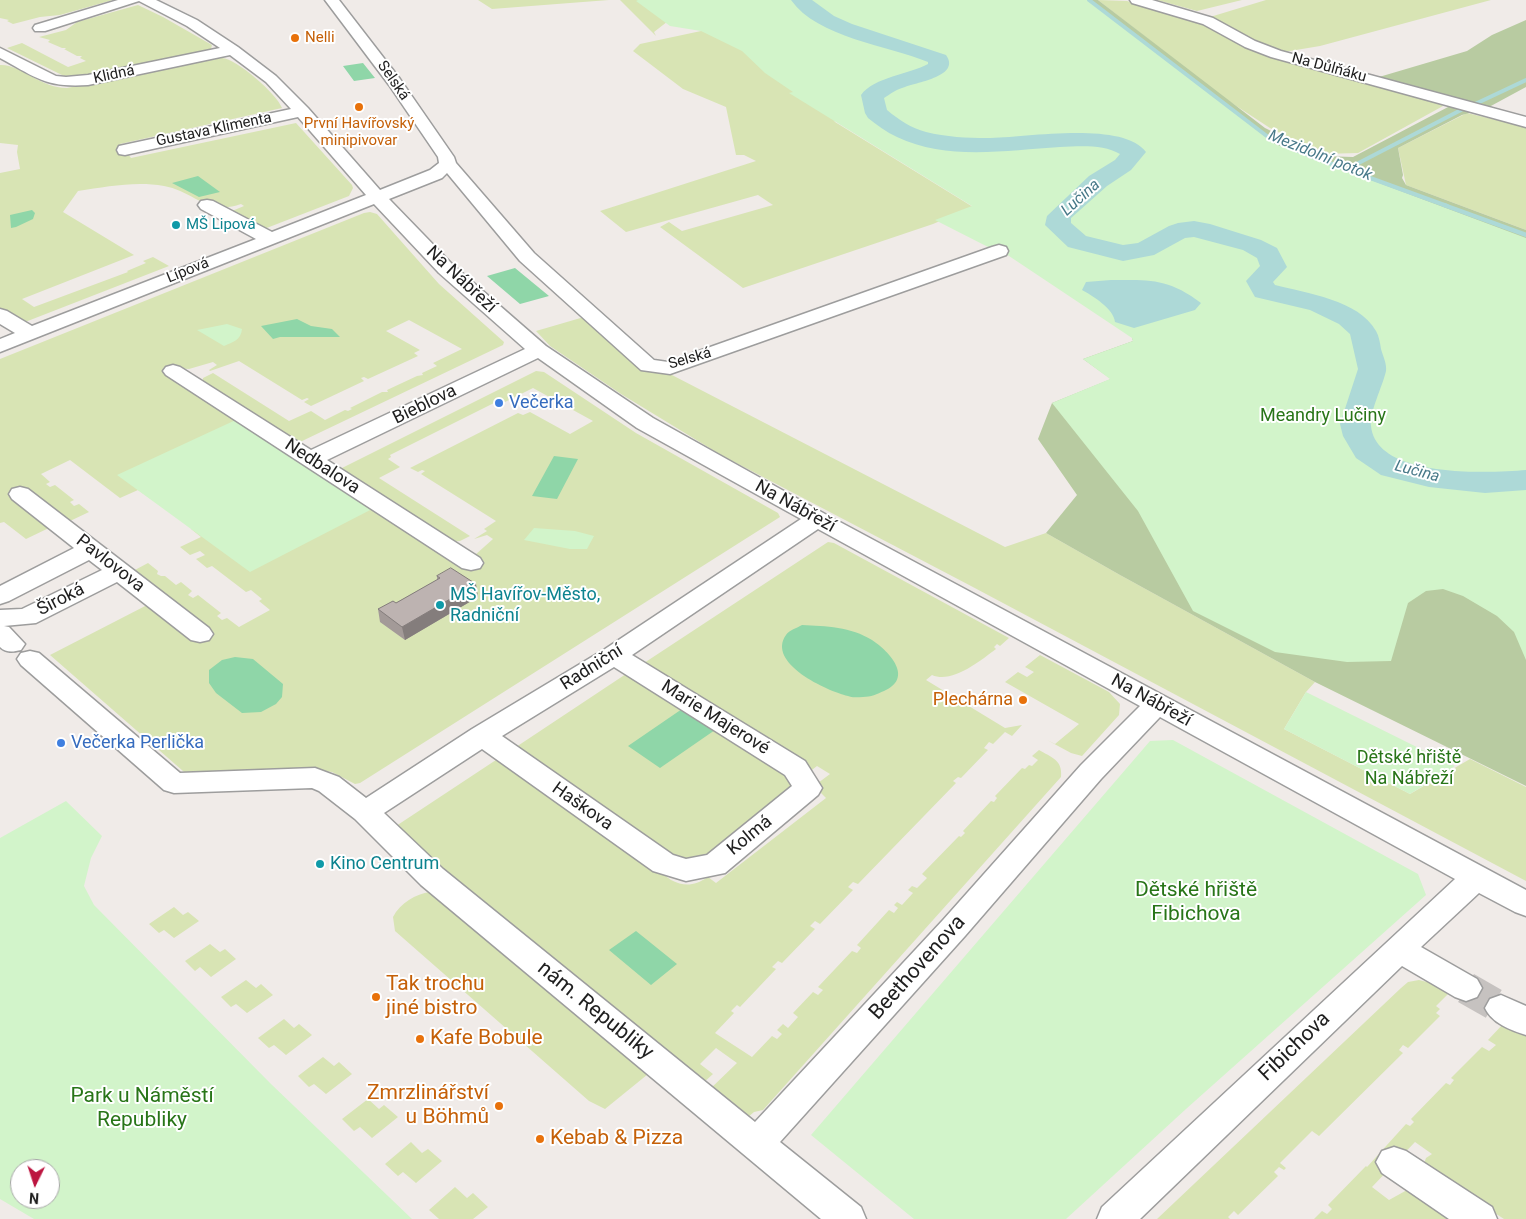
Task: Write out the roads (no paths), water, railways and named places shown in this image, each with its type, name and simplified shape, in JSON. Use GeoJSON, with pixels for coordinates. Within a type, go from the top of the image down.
{"type":"FeatureCollection","features":[{"type":"Feature","properties":{"kind":"street"},"geometry":{"type":"LineString","coordinates":[[40,28],[133,0]]}},
{"type":"Feature","properties":{"kind":"street","name":"Na Nábřeží"},"geometry":{"type":"LineString","coordinates":[[145,0],[192,23],[233,50],[271,79],[302,110],[376,196],[446,269],[539,350],[645,424],[1526,904]]}},
{"type":"Feature","properties":{"kind":"street","name":"Selská"},"geometry":{"type":"LineString","coordinates":[[332,0],[395,82],[446,157],[448,164],[527,257],[648,366],[670,368],[999,251]]}},
{"type":"Feature","properties":{"kind":"street","name":"Na Důlňáku"},"geometry":{"type":"LineString","coordinates":[[1137,0],[1208,21],[1250,44],[1276,54],[1526,122]]}},
{"type":"Feature","properties":{"kind":"street","name":"Klidná"},"geometry":{"type":"LineString","coordinates":[[3,56],[52,80],[66,82],[88,80],[233,50]]}},
{"type":"Feature","properties":{"kind":"street","name":"Gustava Klimenta"},"geometry":{"type":"LineString","coordinates":[[125,150],[302,110]]}},
{"type":"Feature","properties":{"kind":"street"},"geometry":{"type":"LineString","coordinates":[[376,196],[436,174],[448,164]]}},
{"type":"Feature","properties":{"kind":"street","name":"Lípová"},"geometry":{"type":"LineString","coordinates":[[0,346],[376,196]]}},
{"type":"Feature","properties":{"kind":"street"},"geometry":{"type":"LineString","coordinates":[[207,205],[270,239]]}},
{"type":"Feature","properties":{"kind":"street"},"geometry":{"type":"LineString","coordinates":[[0,315],[30,334]]}},
{"type":"Feature","properties":{"kind":"street","name":"Bieblova"},"geometry":{"type":"LineString","coordinates":[[312,460],[539,350]]}},
{"type":"Feature","properties":{"kind":"street","name":"Nedbalova"},"geometry":{"type":"LineString","coordinates":[[173,371],[471,563]]}},
{"type":"Feature","properties":{"kind":"street","name":"Pavlovova"},"geometry":{"type":"LineString","coordinates":[[20,494],[200,634]]}},
{"type":"Feature","properties":{"kind":"street","name":"Radniční"},"geometry":{"type":"LineString","coordinates":[[365,812],[482,736],[614,655],[817,519]]}},
{"type":"Feature","properties":{"kind":"street","name":"Široká"},"geometry":{"type":"LineString","coordinates":[[0,596],[91,549]]}},
{"type":"Feature","properties":{"kind":"street","name":"Široká"},"geometry":{"type":"LineString","coordinates":[[0,618],[27,617],[119,571]]}},
{"type":"Feature","properties":{"kind":"street","name":"nám. Republiky"},"geometry":{"type":"LineString","coordinates":[[14,645],[174,783],[316,778],[330,784],[365,812],[432,878],[758,1144]]}},
{"type":"Feature","properties":{"kind":"street","name":"Marie Majerové"},"geometry":{"type":"LineString","coordinates":[[614,655],[795,768],[808,788]]}},
{"type":"Feature","properties":{"kind":"street","name":"Beethovenova"},"geometry":{"type":"LineString","coordinates":[[758,1144],[954,928],[1091,772],[1157,704]]}},
{"type":"Feature","properties":{"kind":"street","name":"Haškova"},"geometry":{"type":"LineString","coordinates":[[482,736],[663,863],[686,870]]}},
{"type":"Feature","properties":{"kind":"street","name":"Kolmá"},"geometry":{"type":"LineString","coordinates":[[686,870],[714,865],[808,788]]}},
{"type":"Feature","properties":{"kind":"street","name":"Fibichova"},"geometry":{"type":"LineString","coordinates":[[1115,1219],[1398,949],[1477,877]]}},
{"type":"Feature","properties":{"kind":"street"},"geometry":{"type":"LineString","coordinates":[[1398,949],[1466,988]]}},
{"type":"Feature","properties":{"kind":"street"},"geometry":{"type":"LineString","coordinates":[[758,1144],[848,1219]]}},
{"type":"Feature","properties":{"kind":"street"},"geometry":{"type":"LineString","coordinates":[[1394,1162],[1479,1219]]}},
{"type":"Feature","properties":{"kind":"water"},"geometry":{"type":"Polygon","coordinates":[[[1111,280],[1158,282],[1178,289],[1201,303],[1195,310],[1134,328],[1115,322],[1114,317],[1107,308],[1082,290],[1086,282],[1111,280]]]}},
{"type":"Feature","properties":{"kind":"waterway","name":"Lučina"},"geometry":{"type":"LineString","coordinates":[[801,0],[812,11],[845,28],[939,59],[939,67],[928,73],[895,83],[872,95],[876,113],[906,133],[929,140],[968,145],[1065,140],[1106,141],[1122,145],[1134,152],[1123,165],[1098,181],[1059,216],[1058,225],[1077,242],[1123,253],[1145,250],[1178,231],[1194,229],[1210,232],[1252,245],[1268,254],[1274,267],[1259,281],[1265,291],[1319,304],[1349,318],[1363,332],[1372,369],[1355,424],[1358,436],[1367,451],[1392,468],[1429,478],[1485,483],[1526,480]]}},
{"type":"Feature","properties":{"kind":"waterway","name":"Mezidolní potok"},"geometry":{"type":"LineString","coordinates":[[1089,0],[1272,140],[1310,156],[1447,206]]}},
{"type":"Feature","properties":{"kind":"waterway"},"geometry":{"type":"LineString","coordinates":[[1473,105],[1526,80]]}},
{"type":"Feature","properties":{"kind":"waterway"},"geometry":{"type":"LineString","coordinates":[[1347,169],[1461,110]]}},
{"type":"Feature","properties":{"kind":"waterway","name":"Mezidolní potok"},"geometry":{"type":"LineString","coordinates":[[1444,205],[1526,235]]}},
{"type":"Feature","properties":{"kind":"tunnel"},"geometry":{"type":"LineString","coordinates":[[1466,988],[1501,1008]]}},
{"type":"Feature","properties":{"kind":"place","name":"Nelli"},"geometry":{"type":"Point","coordinates":[295,38]}},
{"type":"Feature","properties":{"kind":"place","name":"První Havířovský minipivovar"},"geometry":{"type":"Point","coordinates":[359,107]}},
{"type":"Feature","properties":{"kind":"place","name":"MŠ Lipová"},"geometry":{"type":"Point","coordinates":[176,225]}},
{"type":"Feature","properties":{"kind":"place","name":"Večerka"},"geometry":{"type":"Point","coordinates":[499,403]}},
{"type":"Feature","properties":{"kind":"place","name":"MŠ Havířov-Město, Radniční"},"geometry":{"type":"Point","coordinates":[440,605]}},
{"type":"Feature","properties":{"kind":"place","name":"Plechárna"},"geometry":{"type":"Point","coordinates":[1023,700]}},
{"type":"Feature","properties":{"kind":"place","name":"Večerka Perlička"},"geometry":{"type":"Point","coordinates":[61,743]}},
{"type":"Feature","properties":{"kind":"place","name":"Kino Centrum"},"geometry":{"type":"Point","coordinates":[320,864]}},
{"type":"Feature","properties":{"kind":"place","name":"Tak trochu jiné bistro"},"geometry":{"type":"Point","coordinates":[376,997]}},
{"type":"Feature","properties":{"kind":"place","name":"Kafe Bobule"},"geometry":{"type":"Point","coordinates":[420,1039]}},
{"type":"Feature","properties":{"kind":"place","name":"Zmrzlinářství u Böhmů"},"geometry":{"type":"Point","coordinates":[499,1106]}},
{"type":"Feature","properties":{"kind":"place","name":"Kebab & Pizza"},"geometry":{"type":"Point","coordinates":[540,1139]}},
{"type":"Feature","properties":{"kind":"park label","name":"Meandry Lučiny"},"geometry":{"type":"Point","coordinates":[1323,416]}},
{"type":"Feature","properties":{"kind":"park label","name":"Dětské hřiště Na Nábřeží"},"geometry":{"type":"Point","coordinates":[1409,768]}},
{"type":"Feature","properties":{"kind":"park label","name":"Dětské hřiště Fibichova"},"geometry":{"type":"Point","coordinates":[1196,903]}},
{"type":"Feature","properties":{"kind":"park label","name":"Park u Náměstí Republiky"},"geometry":{"type":"Point","coordinates":[142,1109]}}]}
